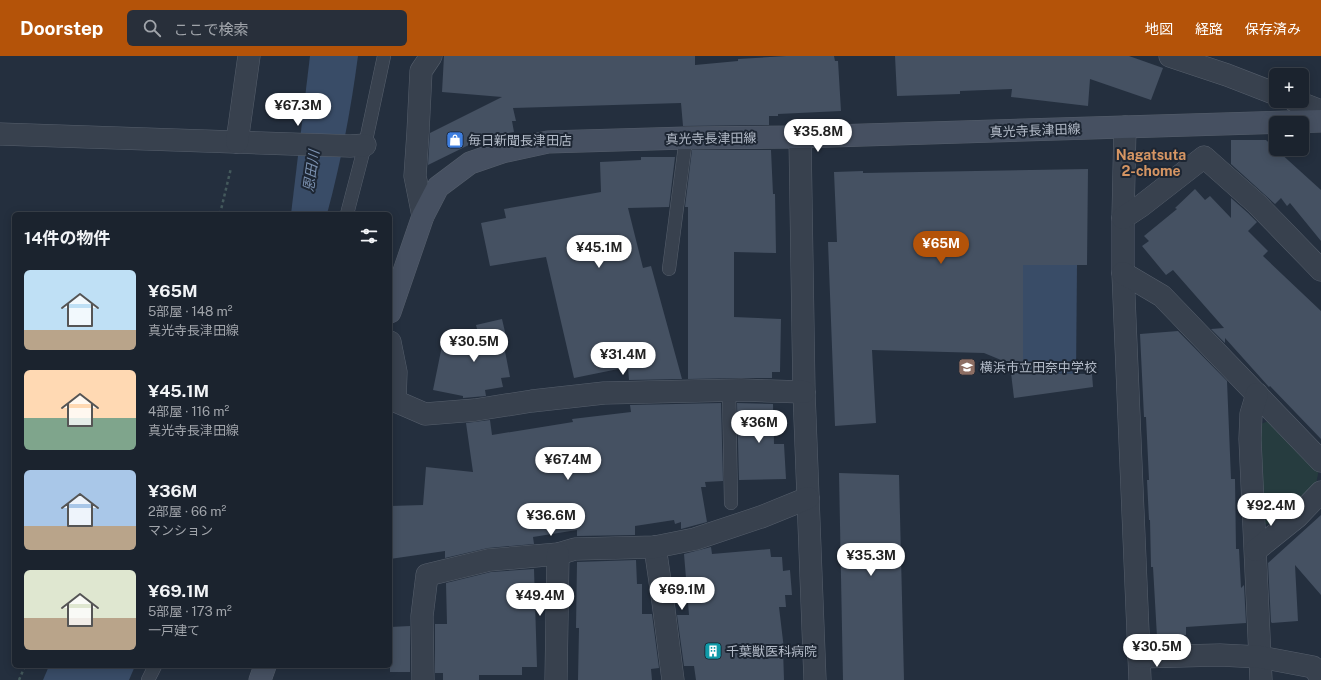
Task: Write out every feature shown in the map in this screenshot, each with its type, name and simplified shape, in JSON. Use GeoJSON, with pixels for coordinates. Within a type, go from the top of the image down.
{"type":"FeatureCollection","features":[{"type":"Feature","properties":{"kind":"main road","name":"真光寺長津田線"},"geometry":{"type":"LineString","coordinates":[[392,306],[423,216],[438,187],[470,163],[502,152],[548,142],[686,138],[800,137],[1321,121]]}},
{"type":"Feature","properties":{"kind":"main road"},"geometry":{"type":"LineString","coordinates":[[260,680],[264,668]]}},
{"type":"Feature","properties":{"kind":"street"},"geometry":{"type":"LineString","coordinates":[[241,142],[249,56]]}},
{"type":"Feature","properties":{"kind":"street"},"geometry":{"type":"LineString","coordinates":[[423,216],[415,176],[421,71],[431,56]]}},
{"type":"Feature","properties":{"kind":"street"},"geometry":{"type":"LineString","coordinates":[[1170,56],[1227,75],[1269,91]]}},
{"type":"Feature","properties":{"kind":"street"},"geometry":{"type":"LineString","coordinates":[[1309,106],[1321,111]]}},
{"type":"Feature","properties":{"kind":"street"},"geometry":{"type":"LineString","coordinates":[[1125,127],[1123,273],[1140,680]]}},
{"type":"Feature","properties":{"kind":"street"},"geometry":{"type":"LineString","coordinates":[[0,134],[357,145]]}},
{"type":"Feature","properties":{"kind":"street"},"geometry":{"type":"LineString","coordinates":[[800,137],[804,392],[814,680]]}},
{"type":"Feature","properties":{"kind":"street"},"geometry":{"type":"LineString","coordinates":[[1123,218],[1141,206],[1204,157],[1257,204],[1321,270]]}},
{"type":"Feature","properties":{"kind":"street"},"geometry":{"type":"LineString","coordinates":[[1123,273],[1162,296],[1321,461]]}},
{"type":"Feature","properties":{"kind":"street"},"geometry":{"type":"LineString","coordinates":[[392,352],[396,372],[395,401],[425,414],[475,410],[532,401],[604,393],[729,390],[804,392]]}},
{"type":"Feature","properties":{"kind":"street"},"geometry":{"type":"LineString","coordinates":[[1257,394],[1251,414],[1250,439],[1261,680]]}},
{"type":"Feature","properties":{"kind":"street"},"geometry":{"type":"LineString","coordinates":[[1256,550],[1297,517],[1321,492]]}},
{"type":"Feature","properties":{"kind":"street"},"geometry":{"type":"LineString","coordinates":[[423,680],[422,616],[427,575],[488,560],[558,554],[575,549],[655,547],[695,539],[761,517],[808,498]]}},
{"type":"Feature","properties":{"kind":"street"},"geometry":{"type":"LineString","coordinates":[[655,547],[672,680]]}},
{"type":"Feature","properties":{"kind":"street"},"geometry":{"type":"LineString","coordinates":[[556,680],[558,554]]}},
{"type":"Feature","properties":{"kind":"street"},"geometry":{"type":"LineString","coordinates":[[1139,657],[1220,655],[1260,657],[1318,668]]}},
{"type":"Feature","properties":{"kind":"lane"},"geometry":{"type":"LineString","coordinates":[[347,212],[357,145],[384,56]]}},
{"type":"Feature","properties":{"kind":"lane"},"geometry":{"type":"LineString","coordinates":[[669,269],[686,138]]}},
{"type":"Feature","properties":{"kind":"lane"},"geometry":{"type":"LineString","coordinates":[[729,390],[731,503]]}},
{"type":"Feature","properties":{"kind":"lane"},"geometry":{"type":"LineString","coordinates":[[148,680],[154,668]]}},
{"type":"Feature","properties":{"kind":"path"},"geometry":{"type":"LineString","coordinates":[[221,212],[241,142]]}},
{"type":"Feature","properties":{"kind":"path"},"geometry":{"type":"LineString","coordinates":[[18,680],[24,668]]}},
{"type":"Feature","properties":{"kind":"green space"},"geometry":{"type":"Polygon","coordinates":[[[1271,420],[1319,469],[1316,484],[1273,524],[1264,524],[1256,426],[1271,420]]]}},
{"type":"Feature","properties":{"kind":"water","name":"恩田川"},"geometry":{"type":"Polygon","coordinates":[[[310,56],[358,56],[345,135],[328,212],[291,212],[310,56]]]}},
{"type":"Feature","properties":{"kind":"water"},"geometry":{"type":"Polygon","coordinates":[[[1023,265],[1077,265],[1076,374],[1023,373],[1023,265]]]}},
{"type":"Feature","properties":{"kind":"water"},"geometry":{"type":"Polygon","coordinates":[[[48,668],[134,668],[129,680],[43,680],[48,668]]]}},
{"type":"Feature","properties":{"kind":"building"},"geometry":{"type":"Polygon","coordinates":[[[444,56],[695,56],[695,65],[738,61],[738,59],[786,56],[834,56],[835,61],[838,61],[841,111],[778,114],[778,116],[769,116],[769,125],[683,126],[681,103],[513,108],[516,121],[512,121],[514,132],[485,137],[428,165],[430,133],[502,97],[442,92],[444,56]]]}},
{"type":"Feature","properties":{"kind":"building"},"geometry":{"type":"Polygon","coordinates":[[[895,56],[1129,56],[1163,68],[1151,100],[1090,79],[1088,106],[1011,97],[1012,89],[960,91],[960,94],[897,96],[895,56]]]}},
{"type":"Feature","properties":{"kind":"building"},"geometry":{"type":"Polygon","coordinates":[[[1231,140],[1266,140],[1269,143],[1269,156],[1284,156],[1321,190],[1321,241],[1290,203],[1287,206],[1281,198],[1275,204],[1231,164],[1231,140]]]}},
{"type":"Feature","properties":{"kind":"building"},"geometry":{"type":"Polygon","coordinates":[[[692,150],[771,150],[773,194],[775,194],[776,253],[734,252],[734,317],[781,319],[780,372],[772,372],[772,378],[688,379],[688,207],[685,207],[692,150]]]}},
{"type":"Feature","properties":{"kind":"building"},"geometry":{"type":"Polygon","coordinates":[[[641,157],[675,157],[669,207],[628,208],[643,268],[651,266],[682,379],[629,380],[628,367],[574,378],[546,257],[490,266],[481,223],[506,218],[504,209],[601,192],[600,162],[641,160],[641,157]]]}},
{"type":"Feature","properties":{"kind":"building"},"geometry":{"type":"Polygon","coordinates":[[[1088,169],[1087,265],[1023,265],[1023,369],[984,353],[872,350],[876,423],[835,426],[828,242],[837,242],[834,172],[863,171],[863,173],[1088,169]]]}},
{"type":"Feature","properties":{"kind":"building"},"geometry":{"type":"Polygon","coordinates":[[[1195,189],[1205,200],[1210,196],[1231,218],[1231,198],[1248,213],[1257,222],[1248,231],[1268,251],[1263,256],[1321,311],[1321,439],[1270,386],[1269,387],[1225,338],[1225,343],[1211,329],[1224,328],[1173,270],[1166,275],[1142,246],[1149,241],[1144,236],[1177,209],[1175,208],[1195,189]]]}},
{"type":"Feature","properties":{"kind":"building"},"geometry":{"type":"Polygon","coordinates":[[[502,319],[508,345],[504,346],[510,377],[501,378],[503,387],[485,390],[486,396],[463,398],[463,396],[433,390],[444,336],[481,344],[476,325],[502,319]]]}},
{"type":"Feature","properties":{"kind":"building"},"geometry":{"type":"Polygon","coordinates":[[[1178,331],[1227,381],[1231,479],[1235,479],[1236,549],[1239,549],[1241,588],[1244,585],[1246,623],[1186,627],[1186,635],[1157,637],[1153,567],[1151,567],[1147,480],[1149,480],[1140,334],[1178,331]]]}},
{"type":"Feature","properties":{"kind":"building"},"geometry":{"type":"Polygon","coordinates":[[[1011,373],[1092,374],[1093,387],[1014,398],[1011,373]]]}},
{"type":"Feature","properties":{"kind":"building"},"geometry":{"type":"Polygon","coordinates":[[[721,403],[723,481],[705,482],[706,487],[701,487],[707,522],[681,529],[681,522],[675,524],[674,520],[635,526],[635,535],[577,536],[577,530],[533,537],[534,544],[488,548],[445,558],[445,551],[392,559],[392,506],[423,505],[426,467],[473,472],[466,423],[490,420],[492,435],[573,422],[572,419],[631,412],[630,405],[721,403]]]}},
{"type":"Feature","properties":{"kind":"building"},"geometry":{"type":"Polygon","coordinates":[[[737,403],[773,404],[774,444],[784,444],[786,479],[739,480],[737,403]]]}},
{"type":"Feature","properties":{"kind":"building"},"geometry":{"type":"Polygon","coordinates":[[[839,473],[899,475],[904,680],[843,680],[839,473]]]}},
{"type":"Feature","properties":{"kind":"building"},"geometry":{"type":"Polygon","coordinates":[[[1321,515],[1321,595],[1295,565],[1298,621],[1272,623],[1268,563],[1321,515]]]}},
{"type":"Feature","properties":{"kind":"building"},"geometry":{"type":"Polygon","coordinates":[[[711,547],[712,554],[770,549],[771,557],[782,557],[783,571],[790,570],[792,595],[785,595],[786,607],[779,607],[784,649],[784,680],[696,680],[694,666],[684,666],[677,615],[689,615],[684,554],[711,547]]]}},
{"type":"Feature","properties":{"kind":"building"},"geometry":{"type":"Polygon","coordinates":[[[636,560],[637,584],[642,584],[642,614],[652,614],[659,668],[651,669],[652,680],[578,680],[579,628],[576,628],[577,562],[636,560]]]}},
{"type":"Feature","properties":{"kind":"building"},"geometry":{"type":"Polygon","coordinates":[[[534,569],[537,667],[522,667],[522,675],[479,675],[479,680],[443,680],[443,673],[435,673],[435,624],[447,624],[446,583],[491,572],[534,569]]]}},
{"type":"Feature","properties":{"kind":"building"},"geometry":{"type":"Polygon","coordinates":[[[410,626],[410,672],[390,672],[390,668],[392,668],[392,627],[410,626]]]}},
{"type":"Feature","properties":{"kind":"place","name":"毎日新聞長津田店"},"geometry":{"type":"Point","coordinates":[455,140]}},
{"type":"Feature","properties":{"kind":"place","name":"横浜市立田奈中学校"},"geometry":{"type":"Point","coordinates":[967,367]}},
{"type":"Feature","properties":{"kind":"place","name":"千葉獣医科病院"},"geometry":{"type":"Point","coordinates":[713,651]}},
{"type":"Feature","properties":{"kind":"district","name":"Nagatsuta 2-chome"},"geometry":{"type":"Point","coordinates":[1151,164]}}]}
